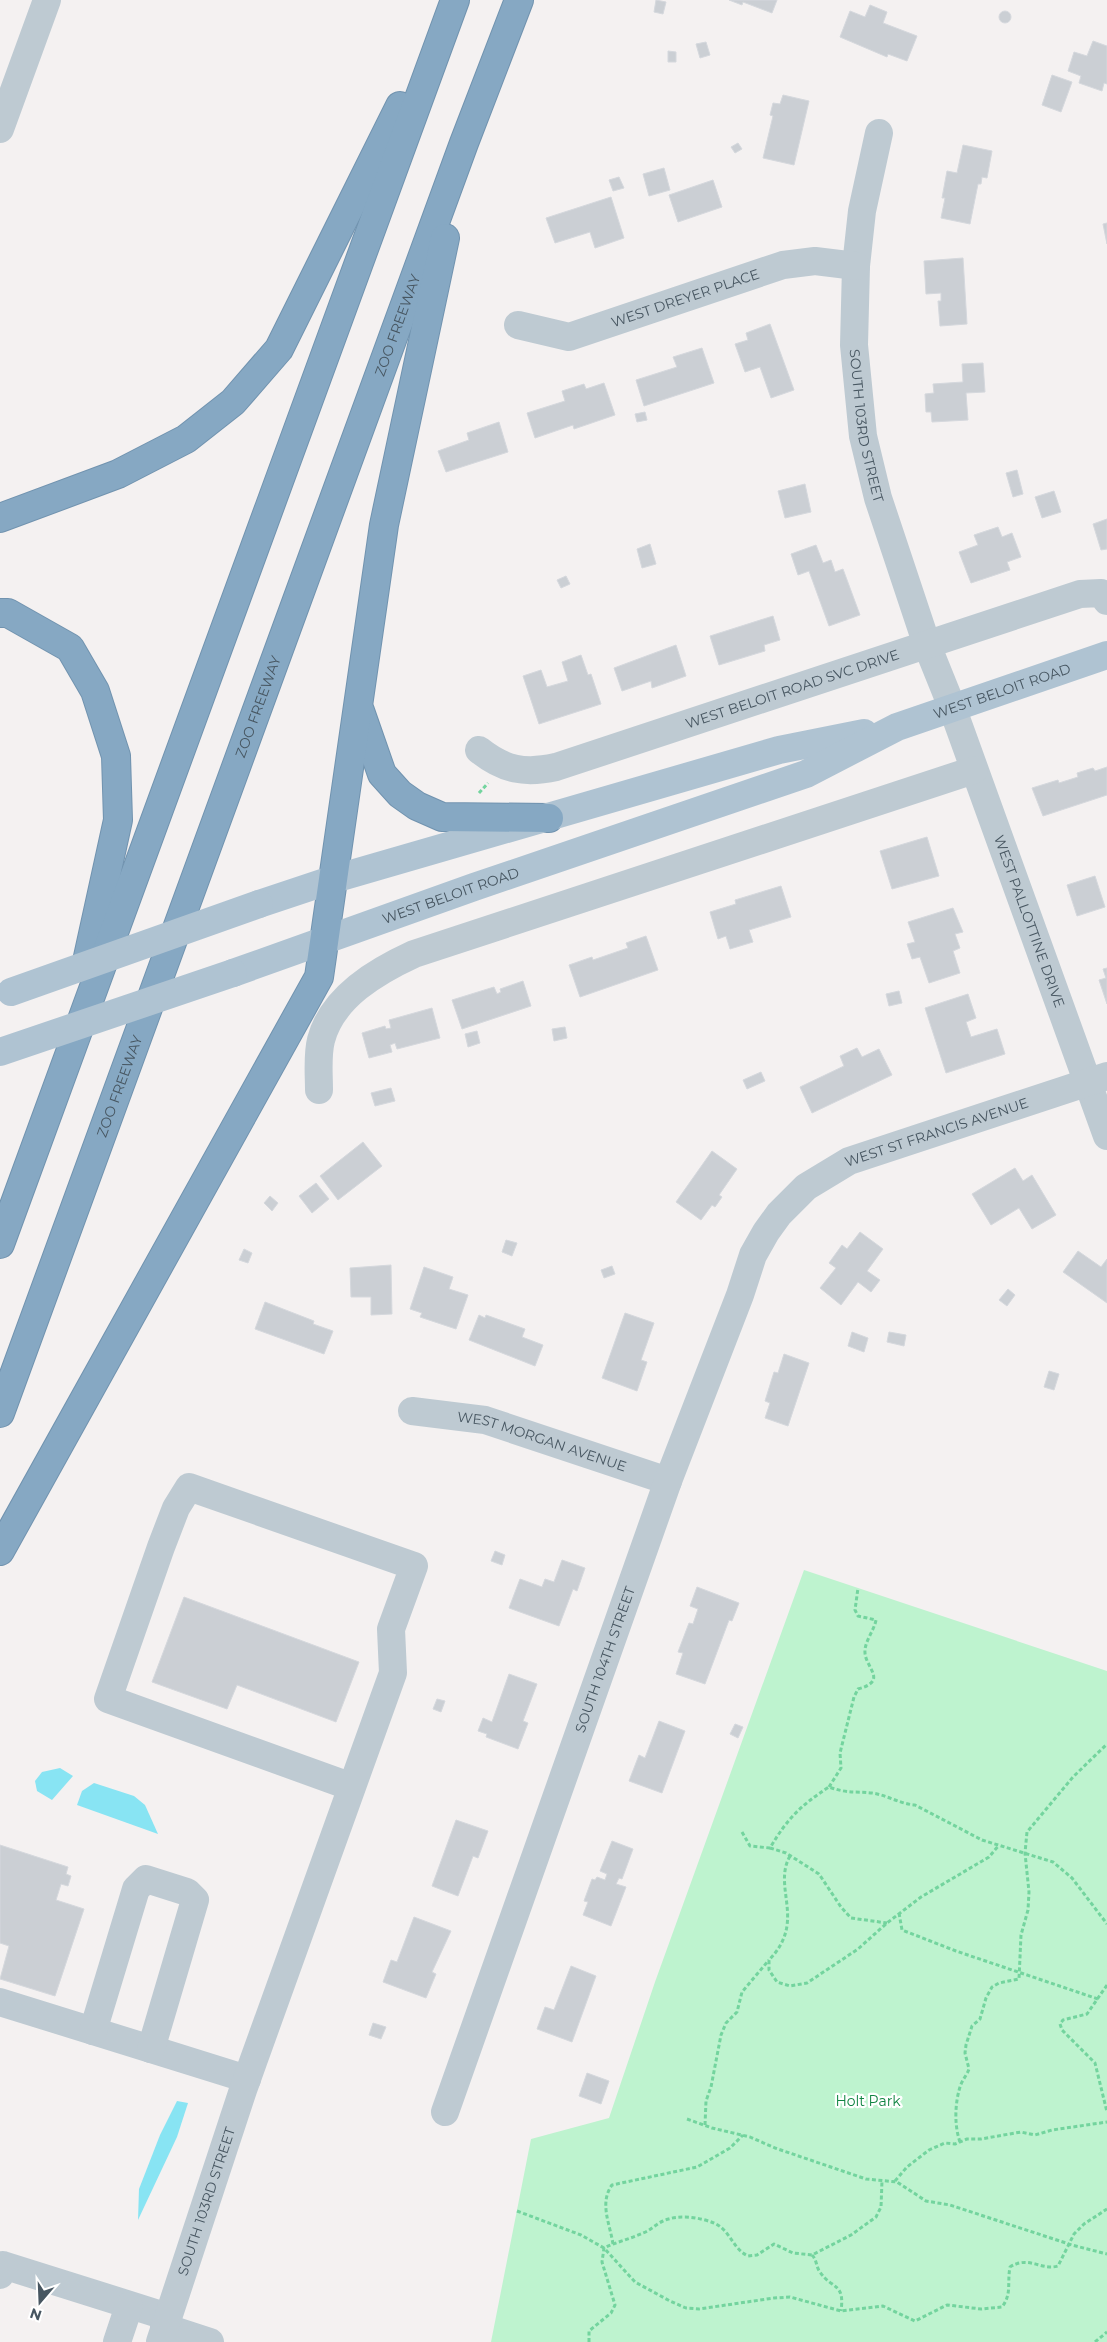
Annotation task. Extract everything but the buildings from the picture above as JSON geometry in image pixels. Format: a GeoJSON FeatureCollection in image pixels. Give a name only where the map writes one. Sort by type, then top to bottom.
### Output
{"type":"FeatureCollection","features":[{"type":"Feature","properties":{"kind":"highway"},"geometry":{"type":"LineString","coordinates":[[0,518],[118,474],[186,439],[233,402],[279,349],[454,0]]}},
{"type":"Feature","properties":{"kind":"highway"},"geometry":{"type":"LineString","coordinates":[[0,1244],[454,0]]}},
{"type":"Feature","properties":{"kind":"highway","name":"ZOO FREEWAY"},"geometry":{"type":"LineString","coordinates":[[0,1413],[464,143],[519,0]]}},
{"type":"Feature","properties":{"kind":"highway"},"geometry":{"type":"LineString","coordinates":[[0,1551],[319,977],[326,940],[357,704],[384,524],[464,143]]}},
{"type":"Feature","properties":{"kind":"highway"},"geometry":{"type":"LineString","coordinates":[[0,613],[8,614],[70,648],[95,691],[116,756],[118,820],[64,1069]]}},
{"type":"Feature","properties":{"kind":"highway"},"geometry":{"type":"LineString","coordinates":[[357,704],[382,774],[400,794],[417,806],[442,817],[549,818]]}},
{"type":"Feature","properties":{"kind":"main road","name":"WEST BELOIT ROAD"},"geometry":{"type":"LineString","coordinates":[[0,1052],[806,774],[897,727],[1107,655]]}},
{"type":"Feature","properties":{"kind":"main road","name":"WEST BELOIT ROAD"},"geometry":{"type":"LineString","coordinates":[[5,994],[334,879],[780,750],[897,727]]}},
{"type":"Feature","properties":{"kind":"street"},"geometry":{"type":"LineString","coordinates":[[0,129],[48,0]]}},
{"type":"Feature","properties":{"kind":"street","name":"SOUTH 103RD STREET"},"geometry":{"type":"LineString","coordinates":[[880,133],[862,211],[856,266],[854,345],[864,436],[878,498],[927,645],[952,707]]}},
{"type":"Feature","properties":{"kind":"street","name":"WEST DREYER PLACE"},"geometry":{"type":"LineString","coordinates":[[518,325],[569,337],[783,265],[815,262],[856,266]]}},
{"type":"Feature","properties":{"kind":"street","name":"WEST BELOIT ROAD SVC DRIVE"},"geometry":{"type":"LineString","coordinates":[[479,750],[492,760],[514,769],[535,772],[556,767],[1080,594],[1101,593],[1107,601]]}},
{"type":"Feature","properties":{"kind":"street","name":"WEST PALLOTTINE DRIVE"},"geometry":{"type":"LineString","coordinates":[[952,707],[974,770],[1098,1080],[1107,1136]]}},
{"type":"Feature","properties":{"kind":"street"},"geometry":{"type":"LineString","coordinates":[[319,1090],[319,1056],[321,1040],[326,1027],[345,1000],[384,968],[414,954],[974,770]]}},
{"type":"Feature","properties":{"kind":"street","name":"WEST ST FRANCIS AVENUE"},"geometry":{"type":"LineString","coordinates":[[779,1214],[806,1187],[849,1161],[1098,1080]]}},
{"type":"Feature","properties":{"kind":"street","name":"SOUTH 104TH STREET"},"geometry":{"type":"LineString","coordinates":[[445,2112],[668,1481],[740,1295],[753,1255],[779,1214]]}},
{"type":"Feature","properties":{"kind":"street","name":"WEST MORGAN AVENUE"},"geometry":{"type":"LineString","coordinates":[[412,1411],[485,1420],[668,1481]]}},
{"type":"Feature","properties":{"kind":"street","name":"SOUTH 103RD STREET"},"geometry":{"type":"LineString","coordinates":[[164,2329],[250,2070],[352,1787],[393,1673],[391,1629],[414,1566],[188,1487],[176,1508],[157,1556],[108,1699],[352,1787]]}},
{"type":"Feature","properties":{"kind":"street"},"geometry":{"type":"LineString","coordinates":[[93,2031],[136,1889],[146,1879],[187,1892],[195,1900],[151,2049]]}},
{"type":"Feature","properties":{"kind":"street"},"geometry":{"type":"LineString","coordinates":[[0,2002],[151,2049],[250,2070]]}},
{"type":"Feature","properties":{"kind":"street"},"geometry":{"type":"LineString","coordinates":[[0,2275],[3,2265],[129,2306],[164,2329],[210,2342]]}},
{"type":"Feature","properties":{"kind":"street"},"geometry":{"type":"LineString","coordinates":[[117,2342],[129,2306]]}},
{"type":"Feature","properties":{"kind":"path"},"geometry":{"type":"LineString","coordinates":[[770,1848],[786,1821],[800,1807],[829,1786],[841,1768],[840,1752],[854,1697],[858,1689],[866,1687],[872,1682],[873,1669],[865,1654],[876,1620],[870,1617],[858,1616],[855,1610],[858,1588]]}},
{"type":"Feature","properties":{"kind":"path"},"geometry":{"type":"LineString","coordinates":[[960,2142],[956,2124],[957,2104],[960,2086],[969,2069],[965,2053],[972,2026],[980,2020],[986,1998],[992,1987],[999,1983],[1019,1979],[1021,1935],[1028,1910],[1029,1892],[1025,1853],[1027,1832],[1073,1777],[1107,1744]]}},
{"type":"Feature","properties":{"kind":"path"},"geometry":{"type":"LineString","coordinates":[[829,1786],[843,1792],[871,1793],[902,1804],[915,1805],[982,1840],[1053,1862],[1072,1878],[1107,1924]]}},
{"type":"Feature","properties":{"kind":"path"},"geometry":{"type":"LineString","coordinates":[[742,1832],[750,1846],[770,1848],[790,1856],[819,1874],[851,1918],[887,1923]]}},
{"type":"Feature","properties":{"kind":"path"},"geometry":{"type":"LineString","coordinates":[[769,1960],[769,1970],[777,1982],[790,1986],[807,1984],[858,1949],[899,1913],[989,1857],[999,1845]]}},
{"type":"Feature","properties":{"kind":"path"},"geometry":{"type":"LineString","coordinates":[[705,2125],[706,2101],[711,2088],[721,2035],[726,2023],[737,2012],[742,1992],[778,1951],[784,1939],[789,1914],[784,1875],[785,1864],[790,1856]]}},
{"type":"Feature","properties":{"kind":"path"},"geometry":{"type":"LineString","coordinates":[[899,1913],[902,1930],[956,1951],[1098,1998]]}},
{"type":"Feature","properties":{"kind":"path"},"geometry":{"type":"LineString","coordinates":[[1107,1986],[1086,2014],[1064,2020],[1060,2024],[1062,2030],[1095,2063],[1107,2112]]}},
{"type":"Feature","properties":{"kind":"path"},"geometry":{"type":"LineString","coordinates":[[687,2119],[744,2135],[858,2176],[895,2182],[926,2201],[959,2208],[1107,2254]]}},
{"type":"Feature","properties":{"kind":"path"},"geometry":{"type":"LineString","coordinates":[[895,2182],[907,2167],[929,2150],[945,2143],[1021,2132],[1036,2135],[1052,2130],[1107,2122]]}},
{"type":"Feature","properties":{"kind":"path"},"geometry":{"type":"LineString","coordinates":[[613,2244],[606,2211],[606,2194],[612,2185],[697,2167],[730,2148],[744,2135]]}},
{"type":"Feature","properties":{"kind":"path"},"geometry":{"type":"LineString","coordinates":[[604,2248],[649,2231],[662,2221],[675,2216],[694,2218],[716,2224],[730,2237],[735,2247],[748,2256],[757,2255],[774,2244],[793,2253],[812,2254],[851,2235],[876,2217],[881,2207],[882,2181]]}},
{"type":"Feature","properties":{"kind":"path"},"geometry":{"type":"LineString","coordinates":[[517,2210],[582,2235],[604,2248],[635,2282],[686,2308],[699,2309],[790,2297],[840,2311],[883,2306],[915,2321],[947,2305],[981,2309],[1002,2307],[1007,2300],[1010,2290],[1008,2281],[1010,2267],[1016,2263],[1030,2261],[1052,2268],[1058,2266],[1074,2234],[1084,2224],[1107,2209]]}},
{"type":"Feature","properties":{"kind":"path"},"geometry":{"type":"LineString","coordinates":[[589,2342],[589,2331],[612,2313],[615,2305],[602,2262],[604,2248]]}},
{"type":"Feature","properties":{"kind":"path"},"geometry":{"type":"LineString","coordinates":[[812,2254],[819,2272],[838,2288],[841,2297],[840,2311]]}},
{"type":"Feature","properties":{"kind":"path"},"geometry":{"type":"LineString","coordinates":[[1095,2342],[1107,2332]]}},
{"type":"Feature","properties":{"kind":"green space","name":"Holt Park"},"geometry":{"type":"Polygon","coordinates":[[[804,1570],[1107,1671],[1107,2342],[491,2342],[531,2139],[609,2118],[655,1982],[804,1570]]]}},
{"type":"Feature","properties":{"kind":"water"},"geometry":{"type":"Polygon","coordinates":[[[60,1768],[73,1776],[52,1800],[37,1791],[35,1781],[42,1772],[60,1768]]]}},
{"type":"Feature","properties":{"kind":"water"},"geometry":{"type":"Polygon","coordinates":[[[94,1783],[134,1796],[145,1805],[158,1834],[77,1805],[82,1791],[94,1783]]]}},
{"type":"Feature","properties":{"kind":"water"},"geometry":{"type":"Polygon","coordinates":[[[177,2101],[188,2103],[177,2137],[138,2220],[139,2189],[160,2135],[177,2101]]]}}]}
